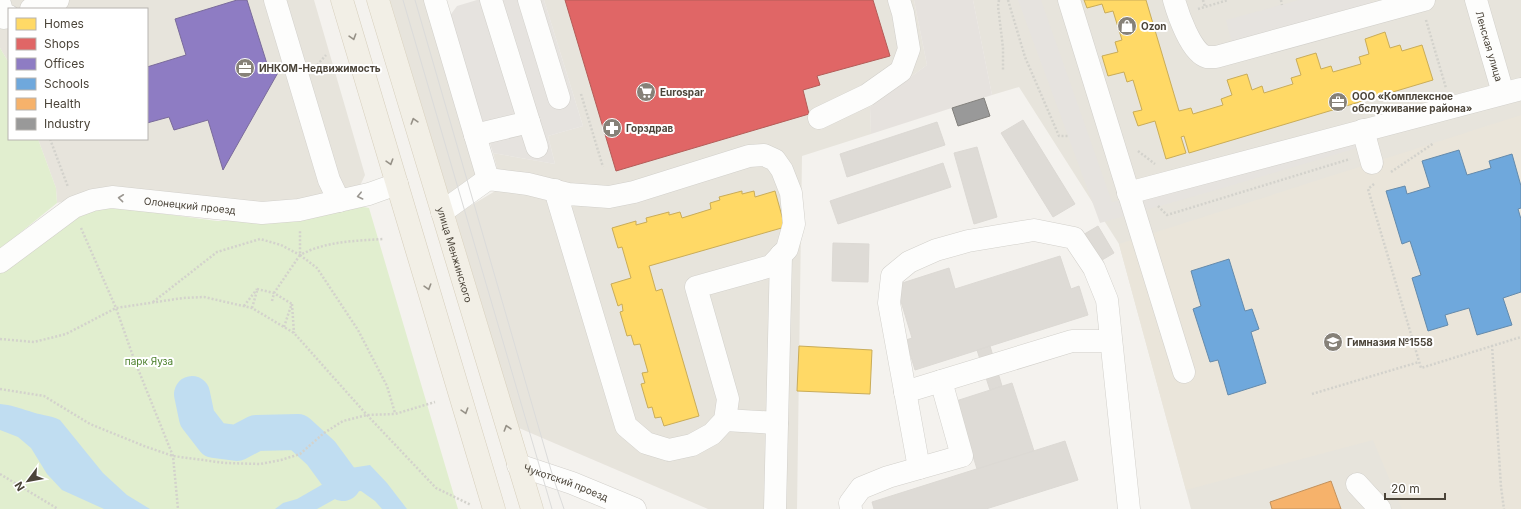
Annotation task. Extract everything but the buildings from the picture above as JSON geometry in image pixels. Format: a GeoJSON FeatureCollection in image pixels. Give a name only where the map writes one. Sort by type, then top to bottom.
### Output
{"type":"FeatureCollection","features":[{"type":"Feature","properties":{"kind":"main road"},"geometry":{"type":"LineString","coordinates":[[342,0],[494,509]]}},
{"type":"Feature","properties":{"kind":"main road","name":"улица Менжинского"},"geometry":{"type":"LineString","coordinates":[[378,0],[529,501]]}},
{"type":"Feature","properties":{"kind":"street"},"geometry":{"type":"LineString","coordinates":[[34,8],[58,0]]}},
{"type":"Feature","properties":{"kind":"street"},"geometry":{"type":"LineString","coordinates":[[275,0],[274,2],[329,180],[339,201]]}},
{"type":"Feature","properties":{"kind":"street"},"geometry":{"type":"LineString","coordinates":[[491,0],[537,147]]}},
{"type":"Feature","properties":{"kind":"street"},"geometry":{"type":"LineString","coordinates":[[529,0],[559,98]]}},
{"type":"Feature","properties":{"kind":"street"},"geometry":{"type":"LineString","coordinates":[[819,118],[867,95],[901,71],[909,49],[903,13],[899,0]]}},
{"type":"Feature","properties":{"kind":"street"},"geometry":{"type":"LineString","coordinates":[[1069,0],[1184,372]]}},
{"type":"Feature","properties":{"kind":"street"},"geometry":{"type":"LineString","coordinates":[[1174,0],[1187,32],[1196,49],[1206,57],[1216,57],[1424,0]]}},
{"type":"Feature","properties":{"kind":"street","name":"Ленская улица"},"geometry":{"type":"LineString","coordinates":[[1476,0],[1512,91]]}},
{"type":"Feature","properties":{"kind":"street"},"geometry":{"type":"LineString","coordinates":[[441,1],[475,135],[488,179]]}},
{"type":"Feature","properties":{"kind":"street"},"geometry":{"type":"LineString","coordinates":[[0,4],[4,18],[8,16]]}},
{"type":"Feature","properties":{"kind":"street"},"geometry":{"type":"LineString","coordinates":[[1128,193],[1512,91]]}},
{"type":"Feature","properties":{"kind":"street"},"geometry":{"type":"LineString","coordinates":[[475,135],[529,122]]}},
{"type":"Feature","properties":{"kind":"street"},"geometry":{"type":"LineString","coordinates":[[1363,130],[1377,168]]}},
{"type":"Feature","properties":{"kind":"street"},"geometry":{"type":"LineString","coordinates":[[442,212],[488,179],[528,184],[555,190],[568,194],[609,197],[634,192],[749,156],[764,155],[775,160],[782,170],[791,193],[794,224],[787,249],[771,266],[696,287],[728,399],[725,420],[712,434],[692,445],[668,450],[646,443],[626,426],[555,190]]}},
{"type":"Feature","properties":{"kind":"street","name":"Олонецкий проезд"},"geometry":{"type":"LineString","coordinates":[[0,262],[74,207],[93,200],[112,197],[262,213],[299,210],[369,194],[397,184]]}},
{"type":"Feature","properties":{"kind":"street"},"geometry":{"type":"LineString","coordinates":[[919,468],[889,303],[892,276],[908,262],[936,250],[968,241],[1034,230],[1074,238],[1094,268],[1107,300],[1129,509]]}},
{"type":"Feature","properties":{"kind":"street"},"geometry":{"type":"LineString","coordinates":[[775,509],[781,255]]}},
{"type":"Feature","properties":{"kind":"street"},"geometry":{"type":"LineString","coordinates":[[905,392],[1072,341],[1111,341]]}},
{"type":"Feature","properties":{"kind":"street"},"geometry":{"type":"LineString","coordinates":[[851,509],[850,503],[861,488],[919,468],[962,456],[941,381]]}},
{"type":"Feature","properties":{"kind":"street"},"geometry":{"type":"LineString","coordinates":[[725,420],[777,423]]}},
{"type":"Feature","properties":{"kind":"street","name":"Чукотский проезд"},"geometry":{"type":"LineString","coordinates":[[518,465],[572,483],[635,509]]}},
{"type":"Feature","properties":{"kind":"street"},"geometry":{"type":"LineString","coordinates":[[1357,484],[1380,509]]}},
{"type":"Feature","properties":{"kind":"path"},"geometry":{"type":"LineString","coordinates":[[999,0],[998,6],[1003,48],[1003,70]]}},
{"type":"Feature","properties":{"kind":"path"},"geometry":{"type":"LineString","coordinates":[[1008,0],[1025,57],[1056,129],[1060,136],[1068,136]]}},
{"type":"Feature","properties":{"kind":"path"},"geometry":{"type":"LineString","coordinates":[[1203,0],[1205,7]]}},
{"type":"Feature","properties":{"kind":"path"},"geometry":{"type":"LineString","coordinates":[[1193,11],[1228,0]]}},
{"type":"Feature","properties":{"kind":"path"},"geometry":{"type":"LineString","coordinates":[[1281,0],[1282,5]]}},
{"type":"Feature","properties":{"kind":"path"},"geometry":{"type":"LineString","coordinates":[[50,140],[70,194]]}},
{"type":"Feature","properties":{"kind":"path"},"geometry":{"type":"LineString","coordinates":[[1158,206],[1167,215],[1377,168],[1434,143]]}},
{"type":"Feature","properties":{"kind":"path"},"geometry":{"type":"LineString","coordinates":[[1133,147],[1159,167]]}},
{"type":"Feature","properties":{"kind":"path"},"geometry":{"type":"LineString","coordinates":[[1377,168],[1368,189],[1421,368],[1521,337]]}},
{"type":"Feature","properties":{"kind":"path"},"geometry":{"type":"LineString","coordinates":[[78,223],[116,308],[134,359],[173,456],[178,509]]}},
{"type":"Feature","properties":{"kind":"path"},"geometry":{"type":"LineString","coordinates":[[152,302],[217,252],[260,239],[281,245],[300,255],[317,268],[358,330],[387,386],[395,414]]}},
{"type":"Feature","properties":{"kind":"path"},"geometry":{"type":"LineString","coordinates":[[272,301],[274,293],[300,255],[312,249],[337,243],[384,239]]}},
{"type":"Feature","properties":{"kind":"path"},"geometry":{"type":"LineString","coordinates":[[258,289],[274,293],[292,304]]}},
{"type":"Feature","properties":{"kind":"path"},"geometry":{"type":"LineString","coordinates":[[244,306],[258,289]]}},
{"type":"Feature","properties":{"kind":"path"},"geometry":{"type":"LineString","coordinates":[[252,308],[258,289]]}},
{"type":"Feature","properties":{"kind":"path"},"geometry":{"type":"LineString","coordinates":[[0,339],[34,342],[66,334],[116,308],[183,298],[204,297],[252,308],[294,333],[367,416],[436,488],[472,506]]}},
{"type":"Feature","properties":{"kind":"path"},"geometry":{"type":"LineString","coordinates":[[284,327],[292,304]]}},
{"type":"Feature","properties":{"kind":"path"},"geometry":{"type":"LineString","coordinates":[[292,304],[294,333]]}},
{"type":"Feature","properties":{"kind":"path"},"geometry":{"type":"LineString","coordinates":[[1492,345],[1501,487],[1504,509]]}},
{"type":"Feature","properties":{"kind":"path"},"geometry":{"type":"LineString","coordinates":[[1312,394],[1419,362]]}},
{"type":"Feature","properties":{"kind":"path"},"geometry":{"type":"LineString","coordinates":[[0,389],[44,396],[90,424],[173,456],[225,463],[260,464],[274,462],[300,454],[324,433],[343,421],[367,416],[395,414],[435,402]]}},
{"type":"Feature","properties":{"kind":"path"},"geometry":{"type":"LineString","coordinates":[[0,474],[58,509]]}},
{"type":"Feature","properties":{"kind":"shaded area"},"geometry":{"type":"Polygon","coordinates":[[[0,0],[314,0],[365,175],[359,188],[260,208],[72,199],[57,203],[56,188],[38,140],[148,140],[148,8],[8,8],[8,61],[0,48],[0,0]]]}},
{"type":"Feature","properties":{"kind":"shaded area"},"geometry":{"type":"Polygon","coordinates":[[[390,0],[441,0],[480,175],[449,196],[390,0]]]}},
{"type":"Feature","properties":{"kind":"shaded area"},"geometry":{"type":"Polygon","coordinates":[[[477,0],[544,0],[583,126],[548,136],[555,164],[493,153],[449,17],[457,6],[477,0]]]}},
{"type":"Feature","properties":{"kind":"shaded area"},"geometry":{"type":"Polygon","coordinates":[[[544,0],[914,0],[927,65],[870,107],[871,134],[802,156],[797,509],[708,509],[519,428],[455,215],[502,187],[493,153],[555,164],[548,136],[583,126],[544,0]]]}},
{"type":"Feature","properties":{"kind":"shaded area"},"geometry":{"type":"Polygon","coordinates":[[[914,0],[973,0],[992,95],[871,134],[870,107],[927,65],[914,0]]]}},
{"type":"Feature","properties":{"kind":"shaded area"},"geometry":{"type":"Polygon","coordinates":[[[973,0],[1521,0],[1521,509],[1191,509],[1119,244],[1019,87],[992,95],[973,0]]]}},
{"type":"Feature","properties":{"kind":"shaded area"},"geometry":{"type":"Polygon","coordinates":[[[1018,0],[1041,0],[1112,202],[1175,188],[1354,136],[1357,148],[1100,223],[1018,0]]]}},
{"type":"Feature","properties":{"kind":"shaded area"},"geometry":{"type":"Polygon","coordinates":[[[1299,0],[1370,0],[1371,6],[1232,44],[1226,20],[1299,0]]]}},
{"type":"Feature","properties":{"kind":"shaded area","name":"Гимназия №1558"},"geometry":{"type":"Polygon","coordinates":[[[1521,115],[1521,509],[1402,509],[1373,440],[1186,490],[1119,244],[1521,115]]]}},
{"type":"Feature","properties":{"kind":"green space"},"geometry":{"type":"Polygon","coordinates":[[[0,48],[8,61],[8,140],[38,140],[56,188],[57,203],[0,248],[0,48]]]}},
{"type":"Feature","properties":{"kind":"green space","name":"парк Яуза"},"geometry":{"type":"Polygon","coordinates":[[[105,206],[217,221],[282,220],[358,206],[369,208],[458,509],[0,509],[0,271],[72,217],[105,206]]]}},
{"type":"Feature","properties":{"kind":"water"},"geometry":{"type":"Polygon","coordinates":[[[0,404],[60,420],[103,473],[127,495],[150,509],[104,509],[62,490],[47,474],[31,448],[18,437],[0,430],[0,404]]]}},
{"type":"Feature","properties":{"kind":"water"},"geometry":{"type":"Polygon","coordinates":[[[370,465],[387,483],[407,509],[382,509],[375,501],[361,491],[346,493],[317,509],[275,509],[283,503],[297,499],[351,468],[370,465]]]}},
{"type":"Feature","properties":{"kind":"waterway"},"geometry":{"type":"LineString","coordinates":[[192,394],[197,418],[214,440],[237,443],[256,433],[298,432],[321,453],[343,483]]}},
{"type":"Feature","properties":{"kind":"tram line"},"geometry":{"type":"LineString","coordinates":[[403,0],[552,509]]}},
{"type":"Feature","properties":{"kind":"tram line"},"geometry":{"type":"LineString","coordinates":[[415,0],[553,477],[564,509]]}},
{"type":"Feature","properties":{"kind":"place","name":"Ozon"},"geometry":{"type":"Point","coordinates":[1127,26]}},
{"type":"Feature","properties":{"kind":"place","name":"ИНКОМ-Недвижимость"},"geometry":{"type":"Point","coordinates":[245,68]}},
{"type":"Feature","properties":{"kind":"place","name":"Eurospar"},"geometry":{"type":"Point","coordinates":[646,92]}},
{"type":"Feature","properties":{"kind":"place","name":"ООО «Комплексное обслуживание района»"},"geometry":{"type":"Point","coordinates":[1338,102]}},
{"type":"Feature","properties":{"kind":"place","name":"Горздрав"},"geometry":{"type":"Point","coordinates":[612,128]}},
{"type":"Feature","properties":{"kind":"place","name":"Гимназия №1558"},"geometry":{"type":"Point","coordinates":[1333,342]}}]}
